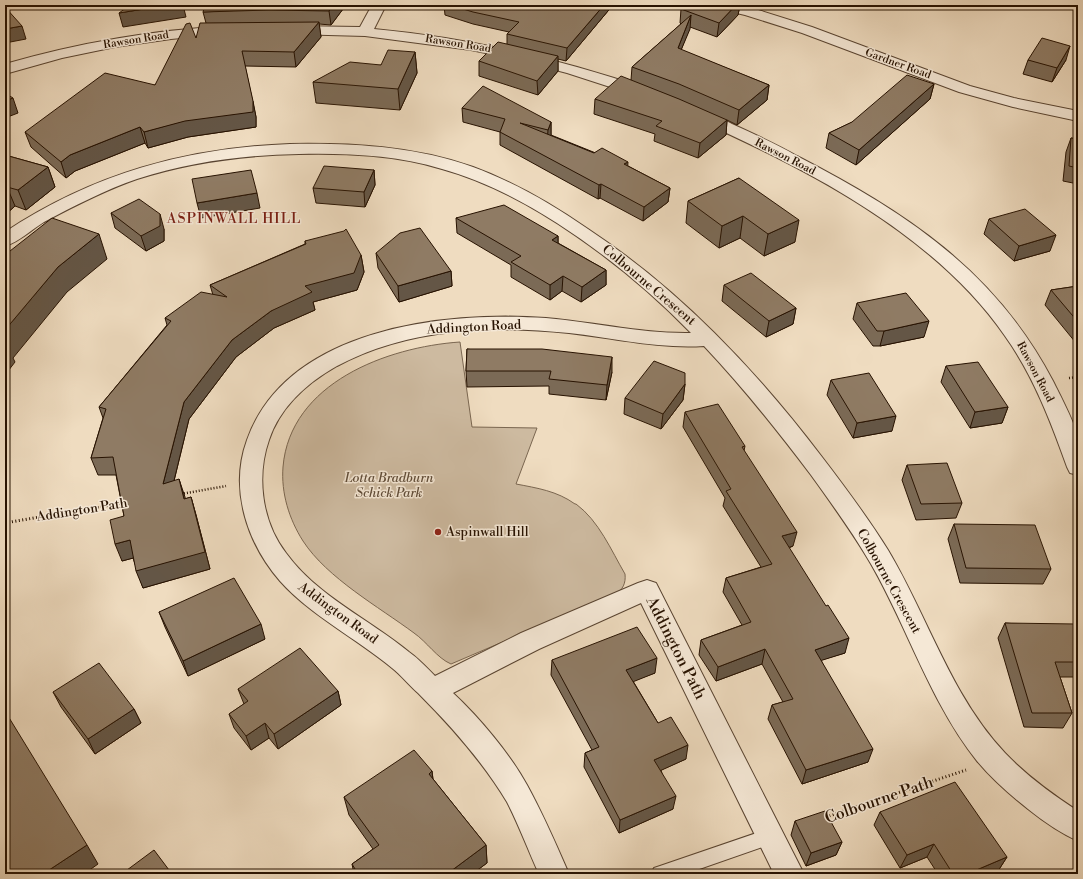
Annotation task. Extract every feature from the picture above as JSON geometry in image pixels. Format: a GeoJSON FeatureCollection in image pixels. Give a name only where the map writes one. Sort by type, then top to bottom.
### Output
{"type":"FeatureCollection","features":[{"type":"Feature","properties":{"kind":"street"},"geometry":{"type":"LineString","coordinates":[[365,32],[379,5]]}},
{"type":"Feature","properties":{"kind":"street","name":"Gardner Road"},"geometry":{"type":"LineString","coordinates":[[720,5],[807,31],[999,99],[1078,116]]}},
{"type":"Feature","properties":{"kind":"street","name":"Rawson Road"},"geometry":{"type":"LineString","coordinates":[[278,29],[365,32],[470,45],[522,56],[584,72],[655,97]]}},
{"type":"Feature","properties":{"kind":"street","name":"Rawson Road"},"geometry":{"type":"LineString","coordinates":[[5,69],[57,54],[124,41],[182,33],[243,30]]}},
{"type":"Feature","properties":{"kind":"street","name":"Rawson Road"},"geometry":{"type":"LineString","coordinates":[[684,109],[764,145],[863,199],[921,237],[956,268],[1000,315],[1026,351],[1038,372],[1066,434],[1078,468]]}},
{"type":"Feature","properties":{"kind":"street","name":"Colbourne Crescent"},"geometry":{"type":"LineString","coordinates":[[5,240],[54,209],[96,188],[139,173],[194,160],[245,151],[300,148],[367,151],[408,156],[447,164],[504,185],[576,228],[618,257],[682,312],[710,339],[745,377],[780,419],[863,531],[897,591],[943,683],[987,752],[1019,784],[1047,807],[1078,827]]}},
{"type":"Feature","properties":{"kind":"street","name":"Addington Road"},"geometry":{"type":"LineString","coordinates":[[554,874],[529,817],[506,776],[456,713],[401,660],[302,588],[288,574],[270,549],[257,521],[250,477],[257,439],[266,419],[274,407],[296,384],[323,364],[369,344],[425,329],[477,325],[534,324],[593,329],[671,341],[710,339]]}},
{"type":"Feature","properties":{"kind":"street","name":"Addington Path"},"geometry":{"type":"LineString","coordinates":[[433,690],[530,641],[647,590],[789,874]]}},
{"type":"Feature","properties":{"kind":"lane"},"geometry":{"type":"LineString","coordinates":[[660,874],[771,836]]}},
{"type":"Feature","properties":{"kind":"path"},"geometry":{"type":"LineString","coordinates":[[1071,378],[1078,377]]}},
{"type":"Feature","properties":{"kind":"path"},"geometry":{"type":"LineString","coordinates":[[176,494],[207,489]]}},
{"type":"Feature","properties":{"kind":"path","name":"Addington Path"},"geometry":{"type":"LineString","coordinates":[[5,523],[130,502]]}},
{"type":"Feature","properties":{"kind":"path","name":"Colbourne Path"},"geometry":{"type":"LineString","coordinates":[[820,820],[961,772]]}},
{"type":"Feature","properties":{"kind":"green space","name":"Lotta Bradburn Schick Park"},"geometry":{"type":"Polygon","coordinates":[[[460,342],[472,427],[537,428],[516,484],[554,493],[576,504],[598,527],[625,574],[625,577],[622,588],[615,594],[451,664],[441,658],[414,633],[339,580],[313,555],[298,533],[290,515],[283,486],[283,467],[290,438],[303,413],[323,392],[347,375],[374,362],[403,352],[432,345],[460,342]]]}},
{"type":"Feature","properties":{"kind":"building"},"geometry":{"type":"Polygon","coordinates":[[[130,5],[169,5],[119,13],[130,5]]]}},
{"type":"Feature","properties":{"kind":"building"},"geometry":{"type":"Polygon","coordinates":[[[205,5],[333,5],[329,11],[269,10],[203,12],[205,5]]]}},
{"type":"Feature","properties":{"kind":"building"},"geometry":{"type":"Polygon","coordinates":[[[450,5],[604,5],[567,48],[507,34],[519,22],[473,12],[450,5]]]}},
{"type":"Feature","properties":{"kind":"building"},"geometry":{"type":"Polygon","coordinates":[[[685,5],[736,5],[719,23],[681,9],[685,5]]]}},
{"type":"Feature","properties":{"kind":"building"},"geometry":{"type":"Polygon","coordinates":[[[5,7],[22,26],[5,29],[5,7]]]}},
{"type":"Feature","properties":{"kind":"building"},"geometry":{"type":"Polygon","coordinates":[[[691,15],[678,48],[769,85],[739,110],[679,84],[632,67],[691,15]]]}},
{"type":"Feature","properties":{"kind":"building"},"geometry":{"type":"Polygon","coordinates":[[[319,22],[294,52],[242,51],[253,101],[253,112],[185,121],[144,132],[140,127],[70,155],[61,162],[25,132],[105,73],[155,85],[186,24],[190,23],[196,38],[200,23],[319,22]]]}},
{"type":"Feature","properties":{"kind":"building"},"geometry":{"type":"Polygon","coordinates":[[[1042,38],[1070,46],[1057,68],[1028,60],[1042,38]]]}},
{"type":"Feature","properties":{"kind":"building"},"geometry":{"type":"Polygon","coordinates":[[[498,42],[558,56],[537,81],[479,61],[498,42]]]}},
{"type":"Feature","properties":{"kind":"building"},"geometry":{"type":"Polygon","coordinates":[[[388,50],[415,52],[398,89],[313,82],[350,62],[381,65],[388,50]]]}},
{"type":"Feature","properties":{"kind":"building"},"geometry":{"type":"Polygon","coordinates":[[[907,75],[934,84],[859,150],[829,133],[852,122],[907,75]]]}},
{"type":"Feature","properties":{"kind":"building"},"geometry":{"type":"Polygon","coordinates":[[[621,76],[727,120],[700,143],[656,126],[662,121],[595,99],[621,76]]]}},
{"type":"Feature","properties":{"kind":"building"},"geometry":{"type":"Polygon","coordinates":[[[483,86],[551,122],[548,130],[520,123],[594,153],[602,148],[628,162],[624,164],[670,188],[644,207],[601,184],[599,185],[500,132],[505,119],[462,108],[483,86]]]}},
{"type":"Feature","properties":{"kind":"building"},"geometry":{"type":"Polygon","coordinates":[[[5,93],[13,98],[5,101],[5,93]]]}},
{"type":"Feature","properties":{"kind":"building"},"geometry":{"type":"Polygon","coordinates":[[[1071,138],[1078,139],[1078,168],[1069,166],[1071,138]]]}},
{"type":"Feature","properties":{"kind":"building"},"geometry":{"type":"Polygon","coordinates":[[[5,155],[48,167],[18,190],[7,187],[5,189],[5,155]]]}},
{"type":"Feature","properties":{"kind":"building"},"geometry":{"type":"Polygon","coordinates":[[[324,166],[374,170],[364,192],[313,188],[324,166]]]}},
{"type":"Feature","properties":{"kind":"building"},"geometry":{"type":"Polygon","coordinates":[[[251,170],[257,193],[197,203],[192,179],[251,170]]]}},
{"type":"Feature","properties":{"kind":"building"},"geometry":{"type":"Polygon","coordinates":[[[739,178],[799,220],[768,234],[743,216],[722,226],[688,201],[739,178]]]}},
{"type":"Feature","properties":{"kind":"building"},"geometry":{"type":"Polygon","coordinates":[[[139,199],[160,214],[160,226],[141,236],[111,213],[139,199]]]}},
{"type":"Feature","properties":{"kind":"building"},"geometry":{"type":"Polygon","coordinates":[[[504,205],[558,236],[552,240],[606,270],[582,287],[563,276],[550,285],[511,262],[521,256],[456,218],[504,205]]]}},
{"type":"Feature","properties":{"kind":"building"},"geometry":{"type":"Polygon","coordinates":[[[1025,209],[1056,235],[1019,246],[989,219],[1025,209]]]}},
{"type":"Feature","properties":{"kind":"building"},"geometry":{"type":"Polygon","coordinates":[[[52,218],[99,234],[58,267],[5,330],[5,256],[52,218]]]}},
{"type":"Feature","properties":{"kind":"building"},"geometry":{"type":"Polygon","coordinates":[[[420,228],[451,271],[398,286],[376,253],[400,233],[420,228]]]}},
{"type":"Feature","properties":{"kind":"building"},"geometry":{"type":"Polygon","coordinates":[[[346,229],[361,255],[354,273],[305,286],[312,292],[271,311],[232,340],[184,402],[163,484],[179,479],[184,499],[191,497],[205,552],[136,571],[130,540],[115,544],[110,520],[124,516],[113,457],[91,458],[106,409],[99,407],[171,321],[165,318],[201,292],[227,297],[210,285],[306,244],[305,241],[344,231],[346,229]]]}},
{"type":"Feature","properties":{"kind":"building"},"geometry":{"type":"Polygon","coordinates":[[[751,273],[796,308],[769,321],[724,285],[751,273]]]}},
{"type":"Feature","properties":{"kind":"building"},"geometry":{"type":"Polygon","coordinates":[[[1078,286],[1078,322],[1051,290],[1078,286]]]}},
{"type":"Feature","properties":{"kind":"building"},"geometry":{"type":"Polygon","coordinates":[[[906,293],[929,321],[884,331],[877,331],[857,303],[906,293]]]}},
{"type":"Feature","properties":{"kind":"building"},"geometry":{"type":"Polygon","coordinates":[[[467,349],[542,349],[612,357],[607,385],[549,379],[551,371],[466,371],[467,349]]]}},
{"type":"Feature","properties":{"kind":"building"},"geometry":{"type":"Polygon","coordinates":[[[654,361],[685,373],[685,384],[663,414],[625,398],[654,361]]]}},
{"type":"Feature","properties":{"kind":"building"},"geometry":{"type":"Polygon","coordinates":[[[978,362],[1008,407],[975,412],[946,366],[978,362]]]}},
{"type":"Feature","properties":{"kind":"building"},"geometry":{"type":"Polygon","coordinates":[[[869,373],[896,416],[857,423],[831,380],[869,373]]]}},
{"type":"Feature","properties":{"kind":"building"},"geometry":{"type":"Polygon","coordinates":[[[718,404],[745,446],[742,447],[797,532],[782,536],[826,606],[828,605],[849,638],[815,650],[873,749],[806,770],[772,705],[793,699],[765,649],[718,667],[701,640],[751,622],[726,578],[772,564],[726,491],[731,489],[685,412],[718,404]]]}},
{"type":"Feature","properties":{"kind":"building"},"geometry":{"type":"Polygon","coordinates":[[[947,463],[962,503],[921,504],[907,465],[947,463]]]}},
{"type":"Feature","properties":{"kind":"building"},"geometry":{"type":"Polygon","coordinates":[[[954,524],[1035,525],[1051,569],[966,568],[954,524]]]}},
{"type":"Feature","properties":{"kind":"building"},"geometry":{"type":"Polygon","coordinates":[[[234,578],[261,624],[183,661],[159,612],[234,578]]]}},
{"type":"Feature","properties":{"kind":"building"},"geometry":{"type":"Polygon","coordinates":[[[1005,623],[1076,624],[1078,629],[1078,662],[1055,662],[1072,713],[1032,713],[1005,623]]]}},
{"type":"Feature","properties":{"kind":"building"},"geometry":{"type":"Polygon","coordinates":[[[637,627],[657,658],[626,670],[658,723],[671,717],[688,745],[654,760],[676,796],[620,820],[585,753],[599,747],[552,660],[637,627]]]}},
{"type":"Feature","properties":{"kind":"building"},"geometry":{"type":"Polygon","coordinates":[[[300,648],[338,691],[274,734],[265,723],[246,736],[229,714],[248,701],[238,689],[300,648]]]}},
{"type":"Feature","properties":{"kind":"building"},"geometry":{"type":"Polygon","coordinates":[[[99,663],[134,709],[88,739],[53,692],[99,663]]]}},
{"type":"Feature","properties":{"kind":"building"},"geometry":{"type":"Polygon","coordinates":[[[8,716],[87,845],[43,874],[5,874],[5,717],[8,716]]]}},
{"type":"Feature","properties":{"kind":"building"},"geometry":{"type":"Polygon","coordinates":[[[414,750],[432,771],[429,774],[486,845],[447,874],[358,874],[352,864],[379,845],[344,797],[414,750]]]}},
{"type":"Feature","properties":{"kind":"building"},"geometry":{"type":"Polygon","coordinates":[[[955,782],[1007,857],[967,874],[953,874],[934,844],[907,855],[880,812],[955,782]]]}},
{"type":"Feature","properties":{"kind":"building"},"geometry":{"type":"Polygon","coordinates":[[[825,811],[842,842],[811,853],[795,821],[825,811]]]}},
{"type":"Feature","properties":{"kind":"building"},"geometry":{"type":"Polygon","coordinates":[[[154,850],[172,874],[123,874],[123,873],[154,850]]]}},
{"type":"Feature","properties":{"kind":"place","name":"Aspinwall Hill"},"geometry":{"type":"Point","coordinates":[438,532]}},
{"type":"Feature","properties":{"kind":"district","name":"ASPINWALL HILL"},"geometry":{"type":"Point","coordinates":[234,219]}}]}
